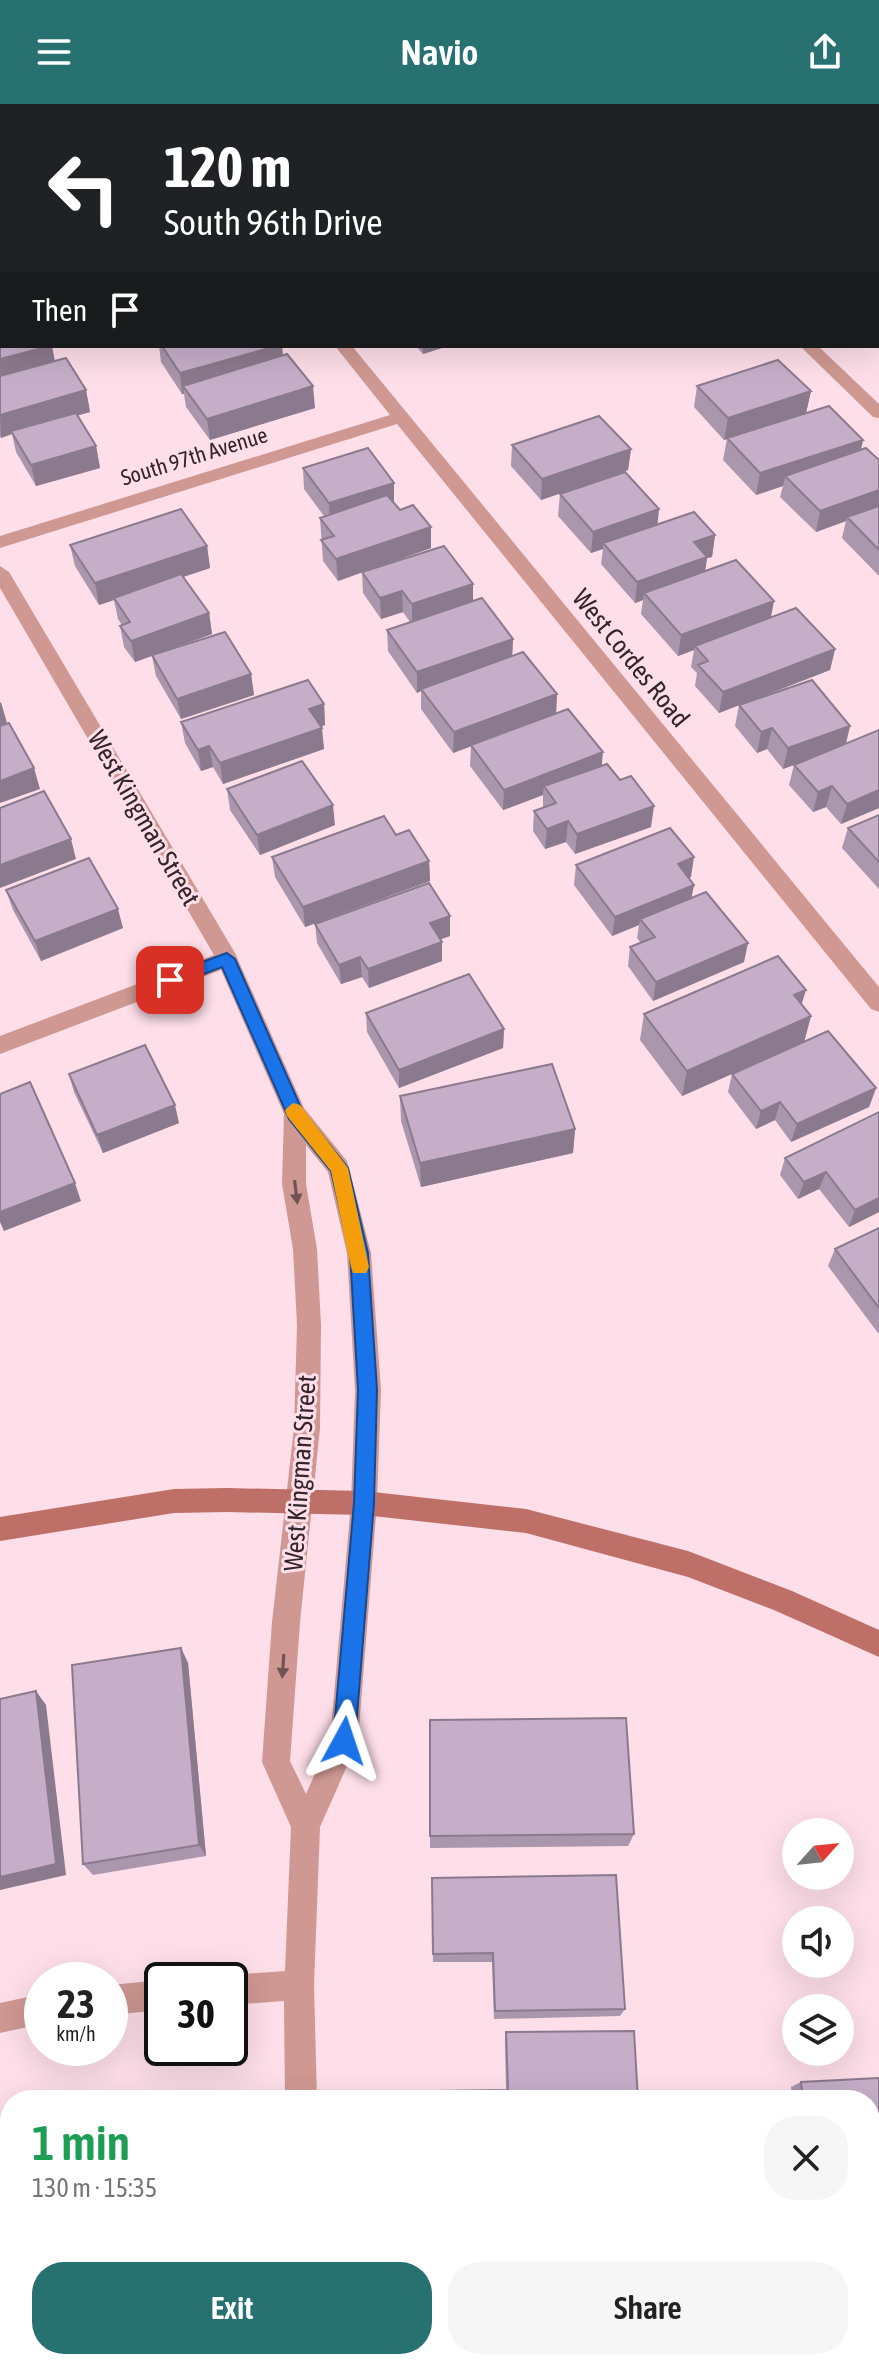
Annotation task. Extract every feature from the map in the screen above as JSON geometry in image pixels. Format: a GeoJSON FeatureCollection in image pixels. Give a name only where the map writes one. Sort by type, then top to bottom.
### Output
{"type":"FeatureCollection","features":[{"type":"Feature","properties":{"kind":"street","name":"West Cordes Road"},"geometry":{"type":"LineString","coordinates":[[345,348],[879,1003]]}},
{"type":"Feature","properties":{"kind":"street"},"geometry":{"type":"LineString","coordinates":[[810,348],[879,413]]}},
{"type":"Feature","properties":{"kind":"street","name":"South 97th Avenue"},"geometry":{"type":"LineString","coordinates":[[0,542],[402,417]]}},
{"type":"Feature","properties":{"kind":"street","name":"West Kingman Street"},"geometry":{"type":"LineString","coordinates":[[0,572],[227,959],[295,1114],[339,1168],[359,1253],[368,1390],[364,1503],[344,1741],[306,1826],[299,1985],[301,2090]]}},
{"type":"Feature","properties":{"kind":"street"},"geometry":{"type":"LineString","coordinates":[[0,1045],[227,959]]}},
{"type":"Feature","properties":{"kind":"street","name":"West Kingman Street"},"geometry":{"type":"LineString","coordinates":[[295,1114],[294,1184],[305,1249],[309,1325],[307,1428],[276,1762],[306,1826]]}},
{"type":"Feature","properties":{"kind":"street"},"geometry":{"type":"LineString","coordinates":[[0,1529],[174,1501],[364,1503],[526,1521],[611,1541],[688,1564],[782,1600],[879,1644]]}},
{"type":"Feature","properties":{"kind":"street"},"geometry":{"type":"LineString","coordinates":[[248,1989],[299,1985]]}},
{"type":"Feature","properties":{"kind":"street"},"geometry":{"type":"LineString","coordinates":[[0,2018],[24,2013]]}},
{"type":"Feature","properties":{"kind":"building"},"geometry":{"type":"Polygon","coordinates":[[[0,348],[42,348],[0,359],[0,348]]]}},
{"type":"Feature","properties":{"kind":"building"},"geometry":{"type":"Polygon","coordinates":[[[163,348],[270,348],[180,373],[163,348]]]}},
{"type":"Feature","properties":{"kind":"building"},"geometry":{"type":"Polygon","coordinates":[[[287,354],[313,386],[207,419],[183,386],[287,354]]]}},
{"type":"Feature","properties":{"kind":"building"},"geometry":{"type":"Polygon","coordinates":[[[66,358],[86,390],[0,415],[0,376],[66,358]]]}},
{"type":"Feature","properties":{"kind":"building"},"geometry":{"type":"Polygon","coordinates":[[[778,360],[811,391],[728,418],[697,386],[778,360]]]}},
{"type":"Feature","properties":{"kind":"building"},"geometry":{"type":"Polygon","coordinates":[[[829,406],[863,440],[760,473],[727,438],[829,406]]]}},
{"type":"Feature","properties":{"kind":"building"},"geometry":{"type":"Polygon","coordinates":[[[76,413],[96,446],[31,465],[11,431],[76,413]]]}},
{"type":"Feature","properties":{"kind":"building"},"geometry":{"type":"Polygon","coordinates":[[[599,416],[631,449],[542,479],[512,445],[599,416]]]}},
{"type":"Feature","properties":{"kind":"building"},"geometry":{"type":"Polygon","coordinates":[[[368,448],[394,483],[329,503],[303,468],[368,448]]]}},
{"type":"Feature","properties":{"kind":"building"},"geometry":{"type":"Polygon","coordinates":[[[866,448],[879,460],[879,490],[820,511],[785,476],[866,448]]]}},
{"type":"Feature","properties":{"kind":"building"},"geometry":{"type":"Polygon","coordinates":[[[625,472],[659,509],[593,532],[560,494],[625,472]]]}},
{"type":"Feature","properties":{"kind":"building"},"geometry":{"type":"Polygon","coordinates":[[[387,495],[400,510],[413,505],[431,527],[336,559],[321,540],[334,536],[320,518],[387,495]]]}},
{"type":"Feature","properties":{"kind":"building"},"geometry":{"type":"Polygon","coordinates":[[[879,506],[879,550],[847,517],[879,506]]]}},
{"type":"Feature","properties":{"kind":"building"},"geometry":{"type":"Polygon","coordinates":[[[181,509],[207,546],[95,583],[70,545],[181,509]]]}},
{"type":"Feature","properties":{"kind":"building"},"geometry":{"type":"Polygon","coordinates":[[[694,512],[715,535],[694,542],[707,557],[637,582],[603,543],[694,512]]]}},
{"type":"Feature","properties":{"kind":"building"},"geometry":{"type":"Polygon","coordinates":[[[444,546],[473,584],[412,604],[402,591],[380,598],[362,572],[444,546]]]}},
{"type":"Feature","properties":{"kind":"building"},"geometry":{"type":"Polygon","coordinates":[[[736,560],[774,601],[681,635],[644,593],[736,560]]]}},
{"type":"Feature","properties":{"kind":"building"},"geometry":{"type":"Polygon","coordinates":[[[181,574],[209,613],[131,641],[120,626],[130,622],[114,598],[181,574]]]}},
{"type":"Feature","properties":{"kind":"building"},"geometry":{"type":"Polygon","coordinates":[[[482,598],[513,639],[417,672],[387,630],[482,598]]]}},
{"type":"Feature","properties":{"kind":"building"},"geometry":{"type":"Polygon","coordinates":[[[796,608],[835,649],[723,692],[698,665],[708,661],[695,646],[796,608]]]}},
{"type":"Feature","properties":{"kind":"building"},"geometry":{"type":"Polygon","coordinates":[[[225,632],[251,674],[177,699],[152,655],[225,632]]]}},
{"type":"Feature","properties":{"kind":"building"},"geometry":{"type":"Polygon","coordinates":[[[523,652],[557,694],[454,732],[421,689],[523,652]]]}},
{"type":"Feature","properties":{"kind":"building"},"geometry":{"type":"Polygon","coordinates":[[[308,680],[324,704],[309,709],[322,728],[220,763],[209,746],[198,750],[181,722],[308,680]]]}},
{"type":"Feature","properties":{"kind":"building"},"geometry":{"type":"Polygon","coordinates":[[[812,680],[850,726],[788,748],[772,728],[761,732],[739,705],[812,680]]]}},
{"type":"Feature","properties":{"kind":"building"},"geometry":{"type":"Polygon","coordinates":[[[568,709],[603,752],[504,790],[471,745],[568,709]]]}},
{"type":"Feature","properties":{"kind":"building"},"geometry":{"type":"Polygon","coordinates":[[[9,723],[34,768],[0,781],[0,726],[9,723]]]}},
{"type":"Feature","properties":{"kind":"building"},"geometry":{"type":"Polygon","coordinates":[[[879,730],[879,790],[847,804],[832,786],[818,792],[794,765],[879,730]]]}},
{"type":"Feature","properties":{"kind":"building"},"geometry":{"type":"Polygon","coordinates":[[[302,761],[333,805],[257,835],[227,789],[302,761]]]}},
{"type":"Feature","properties":{"kind":"building"},"geometry":{"type":"Polygon","coordinates":[[[607,764],[620,780],[631,776],[654,806],[577,834],[568,821],[547,829],[534,811],[556,803],[544,786],[607,764]]]}},
{"type":"Feature","properties":{"kind":"building"},"geometry":{"type":"Polygon","coordinates":[[[44,791],[71,839],[0,865],[0,808],[44,791]]]}},
{"type":"Feature","properties":{"kind":"building"},"geometry":{"type":"Polygon","coordinates":[[[879,815],[879,862],[848,828],[879,815]]]}},
{"type":"Feature","properties":{"kind":"building"},"geometry":{"type":"Polygon","coordinates":[[[384,816],[396,835],[409,830],[429,861],[303,907],[272,857],[384,816]]]}},
{"type":"Feature","properties":{"kind":"building"},"geometry":{"type":"Polygon","coordinates":[[[670,828],[694,857],[678,864],[694,885],[615,917],[576,865],[670,828]]]}},
{"type":"Feature","properties":{"kind":"building"},"geometry":{"type":"Polygon","coordinates":[[[89,858],[118,909],[35,941],[6,890],[89,858]]]}},
{"type":"Feature","properties":{"kind":"building"},"geometry":{"type":"Polygon","coordinates":[[[429,883],[450,916],[430,923],[442,942],[368,969],[360,957],[339,965],[315,924],[429,883]]]}},
{"type":"Feature","properties":{"kind":"building"},"geometry":{"type":"Polygon","coordinates":[[[706,892],[748,943],[656,982],[630,947],[655,937],[640,919],[706,892]]]}},
{"type":"Feature","properties":{"kind":"building"},"geometry":{"type":"Polygon","coordinates":[[[778,956],[806,990],[794,995],[811,1016],[687,1071],[644,1014],[778,956]]]}},
{"type":"Feature","properties":{"kind":"building"},"geometry":{"type":"Polygon","coordinates":[[[469,974],[504,1029],[399,1070],[366,1013],[469,974]]]}},
{"type":"Feature","properties":{"kind":"building"},"geometry":{"type":"Polygon","coordinates":[[[828,1031],[876,1088],[797,1124],[780,1102],[761,1111],[732,1074],[828,1031]]]}},
{"type":"Feature","properties":{"kind":"building"},"geometry":{"type":"Polygon","coordinates":[[[145,1045],[175,1105],[97,1135],[69,1074],[145,1045]]]}},
{"type":"Feature","properties":{"kind":"building"},"geometry":{"type":"Polygon","coordinates":[[[552,1064],[575,1129],[420,1163],[400,1096],[552,1064]]]}},
{"type":"Feature","properties":{"kind":"building"},"geometry":{"type":"Polygon","coordinates":[[[30,1082],[75,1183],[0,1212],[0,1094],[30,1082]]]}},
{"type":"Feature","properties":{"kind":"building"},"geometry":{"type":"Polygon","coordinates":[[[879,1112],[879,1198],[855,1210],[826,1172],[804,1182],[785,1158],[879,1112]]]}},
{"type":"Feature","properties":{"kind":"building"},"geometry":{"type":"Polygon","coordinates":[[[879,1228],[879,1308],[835,1249],[879,1228]]]}},
{"type":"Feature","properties":{"kind":"building"},"geometry":{"type":"Polygon","coordinates":[[[181,1648],[199,1845],[83,1864],[72,1665],[181,1648]]]}},
{"type":"Feature","properties":{"kind":"building"},"geometry":{"type":"Polygon","coordinates":[[[36,1691],[56,1864],[0,1877],[0,1699],[36,1691]]]}},
{"type":"Feature","properties":{"kind":"building"},"geometry":{"type":"Polygon","coordinates":[[[626,1718],[634,1834],[430,1836],[430,1720],[626,1718]]]}},
{"type":"Feature","properties":{"kind":"building"},"geometry":{"type":"Polygon","coordinates":[[[616,1875],[625,2009],[495,2011],[493,1953],[433,1954],[432,1878],[616,1875]]]}},
{"type":"Feature","properties":{"kind":"building"},"geometry":{"type":"Polygon","coordinates":[[[634,2031],[637,2090],[508,2090],[506,2032],[634,2031]]]}},
{"type":"Feature","properties":{"kind":"building"},"geometry":{"type":"Polygon","coordinates":[[[879,2078],[879,2090],[802,2090],[801,2082],[879,2078]]]}},
{"type":"Feature","properties":{"kind":"slow traffic"},"geometry":{"type":"LineString","coordinates":[[293,1110],[339,1168],[360,1267]]}},
{"type":"Feature","properties":{"kind":"route"},"geometry":{"type":"LineString","coordinates":[[170,980],[227,959],[295,1114],[339,1168],[359,1253],[368,1390],[364,1503],[344,1741]]}}]}
